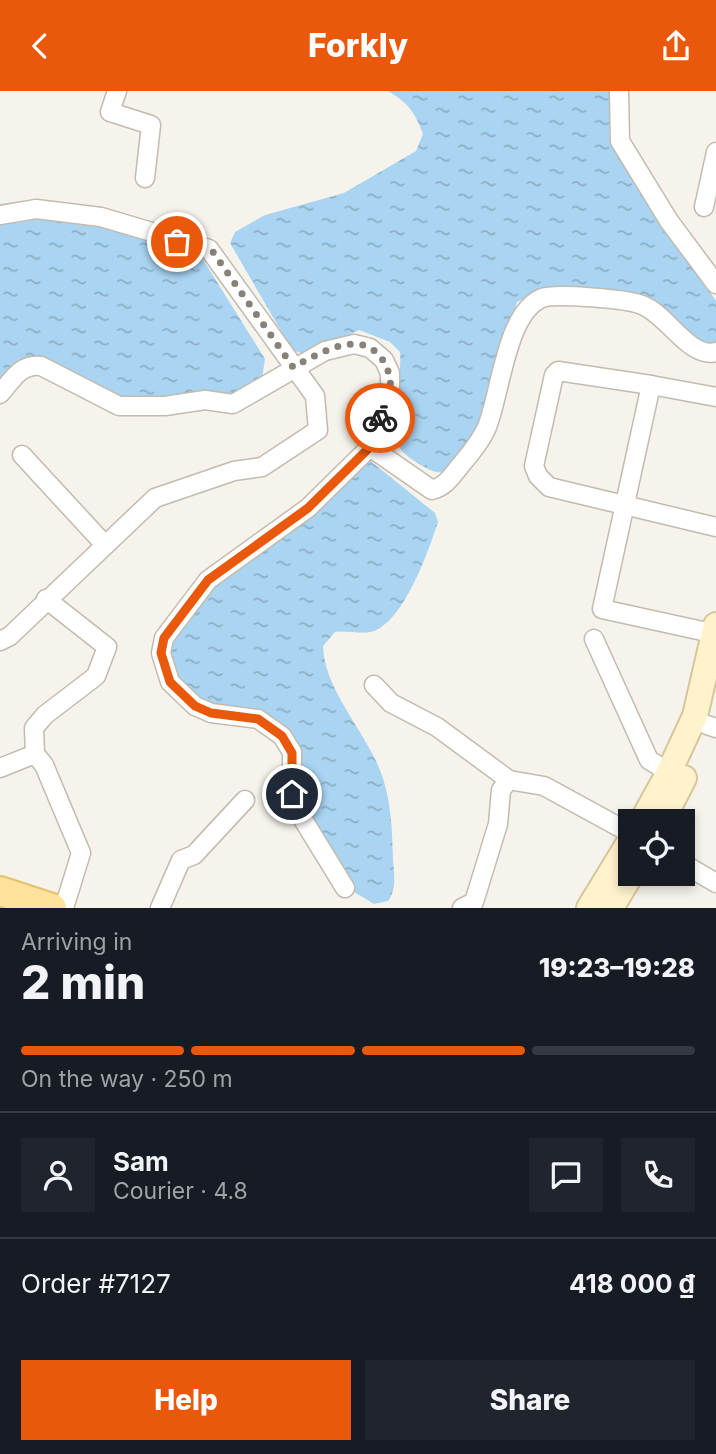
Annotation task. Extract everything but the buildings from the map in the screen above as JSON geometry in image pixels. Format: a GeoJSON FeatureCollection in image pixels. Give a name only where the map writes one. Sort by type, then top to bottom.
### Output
{"type":"FeatureCollection","features":[{"type":"Feature","properties":{"kind":"main road"},"geometry":{"type":"LineString","coordinates":[[649,809],[695,716],[715,631]]}},
{"type":"Feature","properties":{"kind":"main road"},"geometry":{"type":"LineString","coordinates":[[668,809],[711,726],[716,689]]}},
{"type":"Feature","properties":{"kind":"main road"},"geometry":{"type":"LineString","coordinates":[[589,908],[618,861]]}},
{"type":"Feature","properties":{"kind":"main road"},"geometry":{"type":"LineString","coordinates":[[611,908],[624,886]]}},
{"type":"Feature","properties":{"kind":"main road"},"geometry":{"type":"LineString","coordinates":[[0,891],[52,908]]}},
{"type":"Feature","properties":{"kind":"street"},"geometry":{"type":"LineString","coordinates":[[117,91],[110,112],[150,125],[145,178]]}},
{"type":"Feature","properties":{"kind":"street"},"geometry":{"type":"LineString","coordinates":[[619,91],[620,141],[669,221],[716,284]]}},
{"type":"Feature","properties":{"kind":"street"},"geometry":{"type":"LineString","coordinates":[[704,207],[716,152]]}},
{"type":"Feature","properties":{"kind":"street"},"geometry":{"type":"LineString","coordinates":[[0,215],[36,209],[101,217],[209,249],[315,396],[318,430],[262,467],[234,471],[155,498],[10,636],[0,641]]}},
{"type":"Feature","properties":{"kind":"street"},"geometry":{"type":"LineString","coordinates":[[370,447],[432,490],[443,487],[471,453],[486,428],[517,325],[528,305],[545,296],[606,299],[643,305],[668,322],[693,347],[708,354],[716,352]]}},
{"type":"Feature","properties":{"kind":"street"},"geometry":{"type":"LineString","coordinates":[[0,394],[24,367],[31,364],[41,366],[119,406],[165,406],[205,400],[233,404],[293,367],[325,351],[355,344],[370,348],[384,360],[390,373],[390,392],[370,447],[308,508],[208,580],[164,638],[161,653],[170,682],[195,706],[211,713],[258,719],[282,736],[292,753],[292,794],[299,813],[345,888]]}},
{"type":"Feature","properties":{"kind":"street"},"geometry":{"type":"LineString","coordinates":[[716,397],[569,371],[558,372],[554,375],[534,466],[538,476],[549,487],[716,527]]}},
{"type":"Feature","properties":{"kind":"street"},"geometry":{"type":"LineString","coordinates":[[651,385],[602,609],[715,631]]}},
{"type":"Feature","properties":{"kind":"street"},"geometry":{"type":"LineString","coordinates":[[22,455],[105,545]]}},
{"type":"Feature","properties":{"kind":"street"},"geometry":{"type":"LineString","coordinates":[[46,599],[107,647],[96,676],[45,715],[34,729],[35,754],[44,765],[81,853],[64,908]]}},
{"type":"Feature","properties":{"kind":"street"},"geometry":{"type":"LineString","coordinates":[[594,639],[649,760],[669,772]]}},
{"type":"Feature","properties":{"kind":"street"},"geometry":{"type":"LineString","coordinates":[[374,685],[391,703],[437,727],[509,780],[544,786],[618,827]]}},
{"type":"Feature","properties":{"kind":"street"},"geometry":{"type":"LineString","coordinates":[[0,768],[35,754]]}},
{"type":"Feature","properties":{"kind":"street"},"geometry":{"type":"LineString","coordinates":[[462,908],[474,902],[498,824],[501,790],[509,780]]}},
{"type":"Feature","properties":{"kind":"street"},"geometry":{"type":"LineString","coordinates":[[160,908],[181,860],[194,855],[244,800]]}},
{"type":"Feature","properties":{"kind":"street"},"geometry":{"type":"LineString","coordinates":[[695,871],[716,883]]}},
{"type":"Feature","properties":{"kind":"water"},"geometry":{"type":"Polygon","coordinates":[[[388,91],[614,91],[615,141],[621,160],[716,301],[716,348],[697,344],[649,299],[535,293],[517,302],[480,428],[446,472],[434,471],[416,462],[403,451],[395,439],[392,427],[400,352],[390,342],[359,330],[304,354],[292,350],[230,243],[235,232],[265,215],[344,193],[416,151],[423,134],[417,120],[406,104],[388,91]]]}},
{"type":"Feature","properties":{"kind":"water"},"geometry":{"type":"Polygon","coordinates":[[[52,214],[126,226],[199,253],[265,359],[262,378],[241,395],[129,403],[44,361],[0,388],[0,223],[52,214]]]}},
{"type":"Feature","properties":{"kind":"water"},"geometry":{"type":"Polygon","coordinates":[[[368,459],[435,513],[438,522],[414,583],[396,613],[374,631],[335,632],[323,646],[335,690],[375,759],[390,808],[394,886],[388,901],[374,904],[351,890],[302,803],[294,741],[183,691],[168,652],[173,636],[195,601],[368,459]]]}},
{"type":"Feature","properties":{"kind":"way so far"},"geometry":{"type":"LineString","coordinates":[[177,242],[213,252],[293,367],[325,351],[355,344],[370,348],[384,360],[390,373],[390,392],[380,418]]}},
{"type":"Feature","properties":{"kind":"route"},"geometry":{"type":"LineString","coordinates":[[292,794],[292,753],[282,736],[258,719],[211,713],[195,706],[170,682],[161,653],[164,638],[208,580],[308,508],[370,447],[380,418]]}}]}
